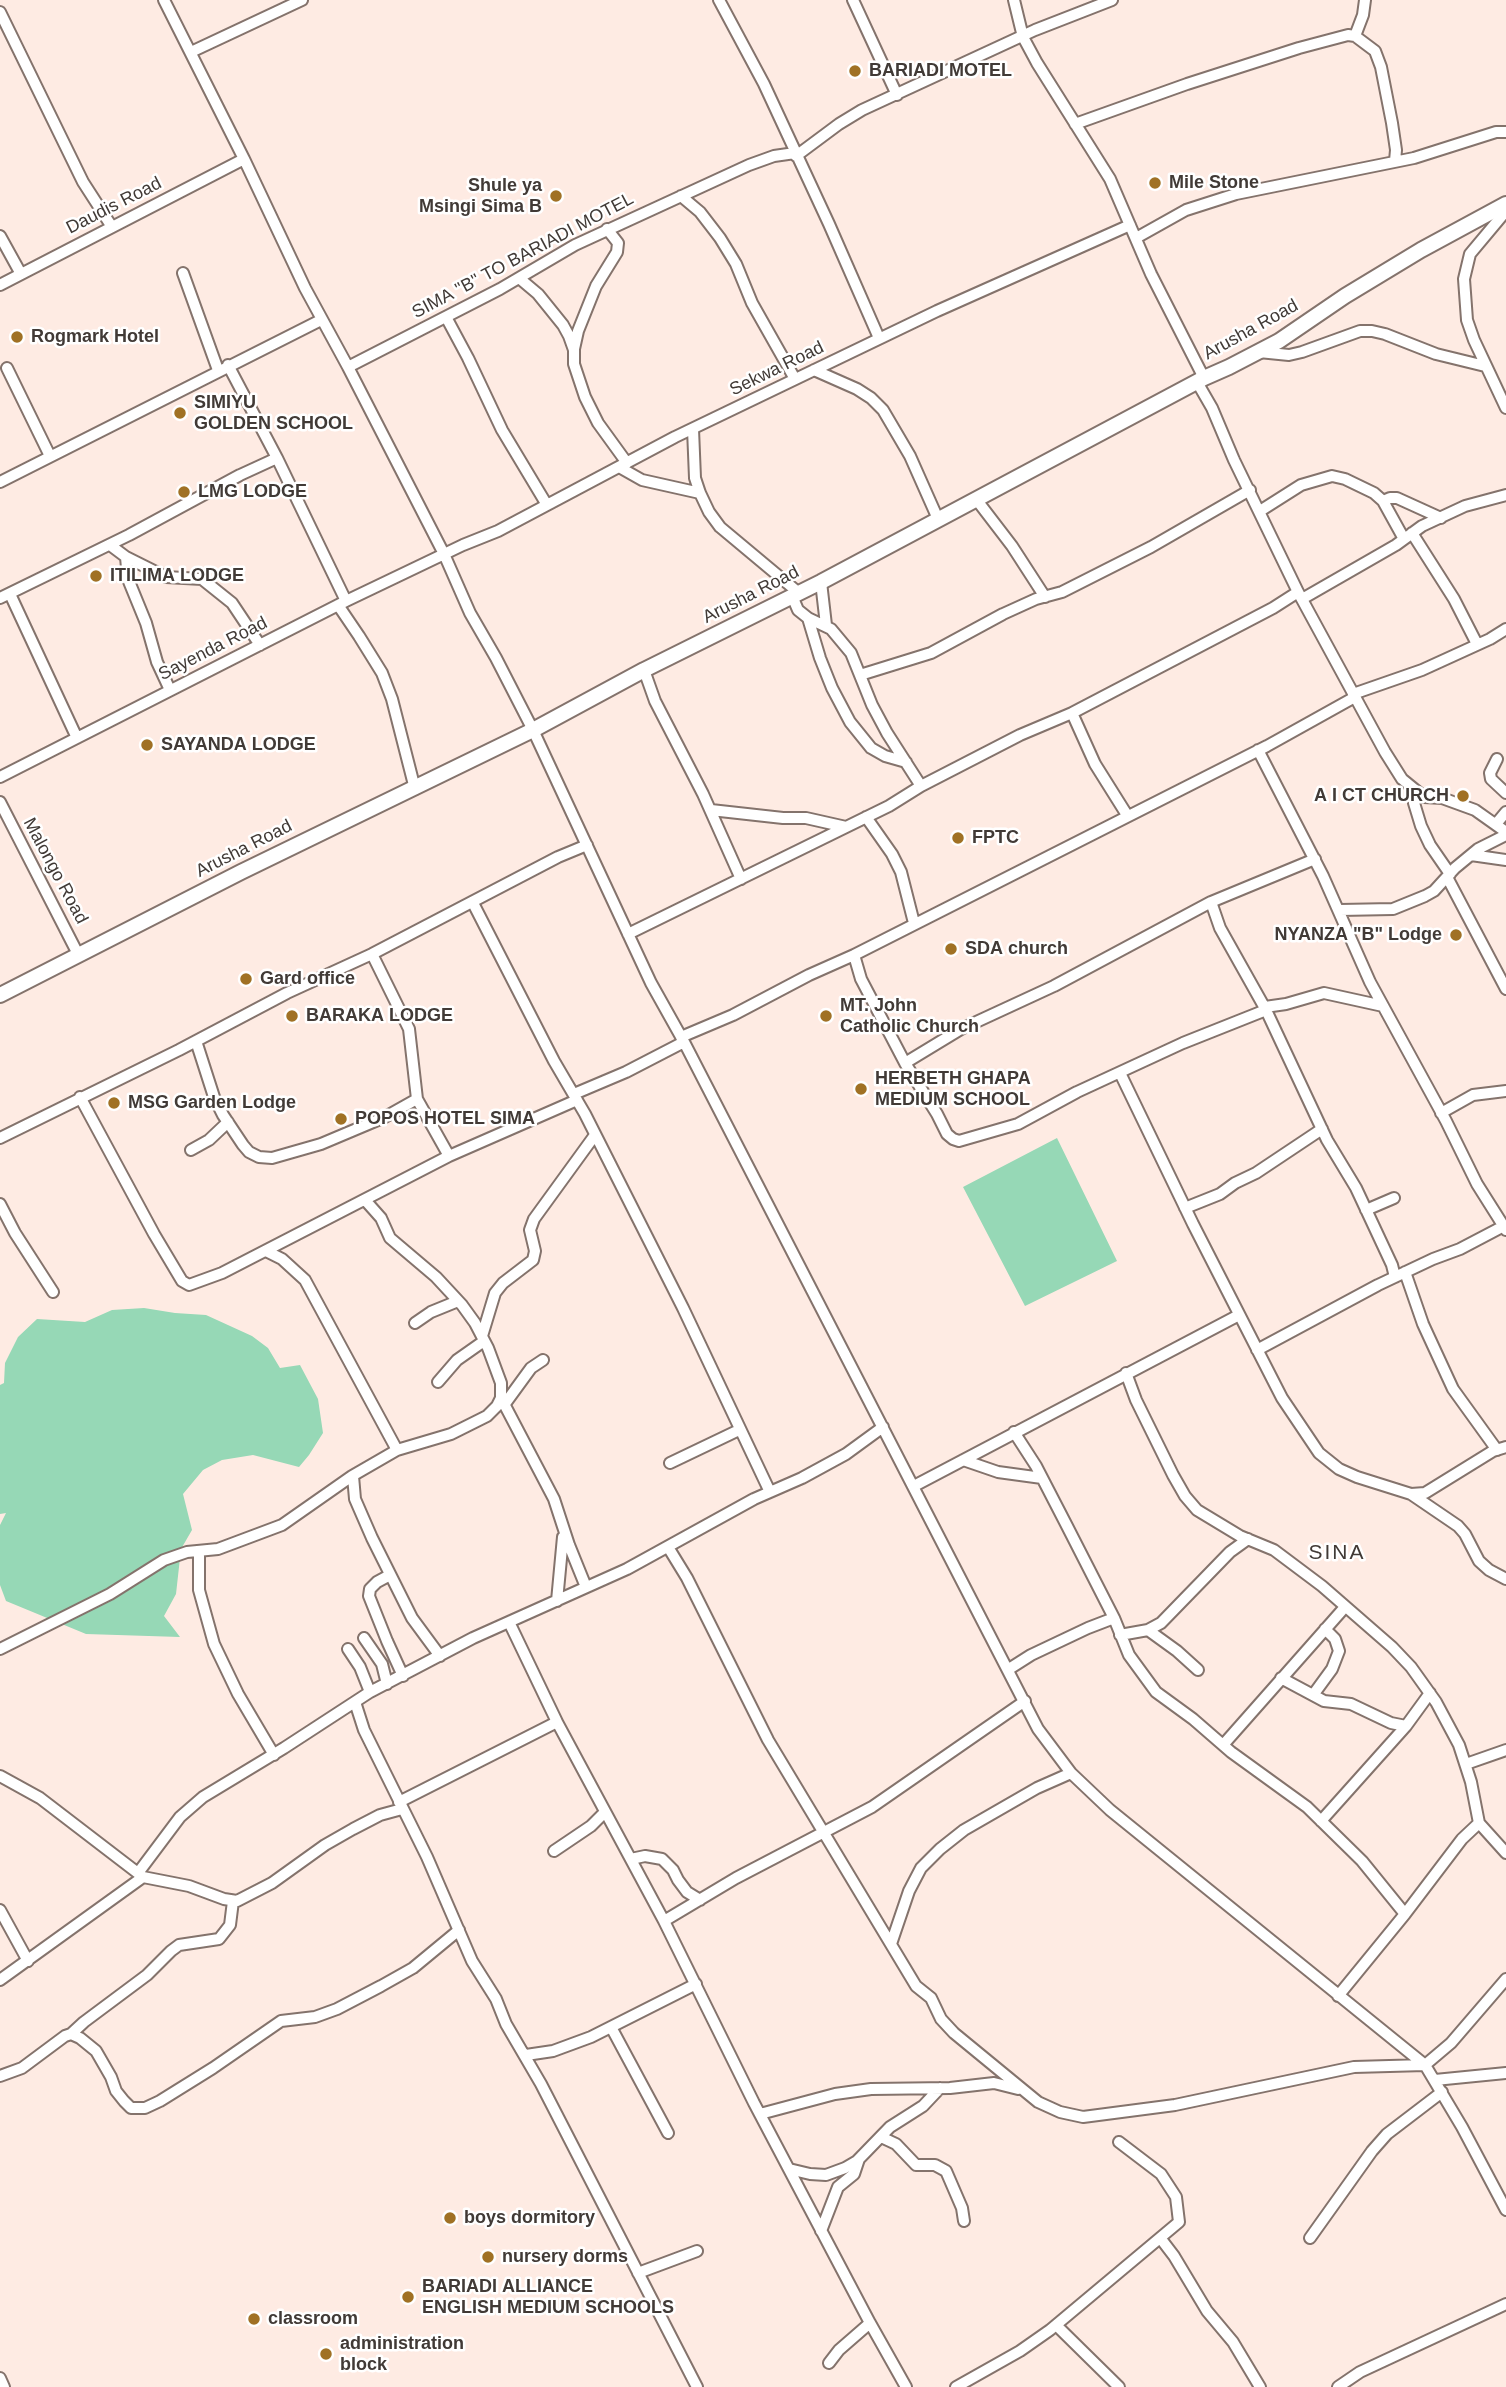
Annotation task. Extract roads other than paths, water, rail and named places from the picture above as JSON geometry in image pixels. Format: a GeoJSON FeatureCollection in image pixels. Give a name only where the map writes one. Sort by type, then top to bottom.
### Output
{"type":"FeatureCollection","features":[{"type":"Feature","properties":{"kind":"main road","name":"Arusha Road"},"geometry":{"type":"LineString","coordinates":[[0,995],[241,872],[533,730],[644,670],[821,582],[1200,380],[1279,341],[1345,296],[1421,250],[1506,204]]}},
{"type":"Feature","properties":{"kind":"street"},"geometry":{"type":"LineString","coordinates":[[164,0],[321,320],[348,367],[444,554],[470,613],[533,730],[544,759],[651,983],[683,1040],[1038,1729],[1070,1773],[1110,1810],[1425,2065],[1506,2210]]}},
{"type":"Feature","properties":{"kind":"street"},"geometry":{"type":"LineString","coordinates":[[719,0],[764,84],[880,338]]}},
{"type":"Feature","properties":{"kind":"street"},"geometry":{"type":"LineString","coordinates":[[853,0],[897,95]]}},
{"type":"Feature","properties":{"kind":"street"},"geometry":{"type":"LineString","coordinates":[[1014,0],[1023,37],[1110,179],[1234,460],[1300,595],[1385,752],[1402,779],[1424,797],[1442,798],[1475,810],[1506,833],[1471,855],[1434,891],[1393,909],[1340,911]]}},
{"type":"Feature","properties":{"kind":"street"},"geometry":{"type":"LineString","coordinates":[[796,154],[839,124],[897,95],[1023,37],[1112,0]]}},
{"type":"Feature","properties":{"kind":"street"},"geometry":{"type":"LineString","coordinates":[[1356,36],[1365,0]]}},
{"type":"Feature","properties":{"kind":"street"},"geometry":{"type":"LineString","coordinates":[[191,52],[298,1]]}},
{"type":"Feature","properties":{"kind":"street"},"geometry":{"type":"LineString","coordinates":[[0,12],[83,182],[112,227]]}},
{"type":"Feature","properties":{"kind":"street"},"geometry":{"type":"LineString","coordinates":[[1075,124],[1186,84],[1348,35],[1356,36],[1374,51],[1381,67],[1392,123],[1395,161]]}},
{"type":"Feature","properties":{"kind":"street"},"geometry":{"type":"LineString","coordinates":[[1136,238],[1186,211],[1236,194],[1414,158],[1496,132],[1506,132]]}},
{"type":"Feature","properties":{"kind":"street","name":"SIMA \"B\" TO BARIADI MOTEL"},"geometry":{"type":"LineString","coordinates":[[348,367],[519,278],[575,244],[749,165],[774,156],[796,154]]}},
{"type":"Feature","properties":{"kind":"street","name":"Daudis Road"},"geometry":{"type":"LineString","coordinates":[[0,285],[244,159]]}},
{"type":"Feature","properties":{"kind":"street"},"geometry":{"type":"LineString","coordinates":[[681,196],[700,212],[725,246],[736,264],[752,303],[795,379]]}},
{"type":"Feature","properties":{"kind":"street"},"geometry":{"type":"LineString","coordinates":[[1506,211],[1470,254],[1464,279],[1468,320],[1485,366],[1506,408]]}},
{"type":"Feature","properties":{"kind":"street","name":"Sekwa Road"},"geometry":{"type":"LineString","coordinates":[[444,554],[498,531],[693,429],[880,338],[1130,225]]}},
{"type":"Feature","properties":{"kind":"street"},"geometry":{"type":"LineString","coordinates":[[574,350],[578,331],[596,286],[617,252],[618,243],[607,229]]}},
{"type":"Feature","properties":{"kind":"street"},"geometry":{"type":"LineString","coordinates":[[0,236],[21,274]]}},
{"type":"Feature","properties":{"kind":"street"},"geometry":{"type":"LineString","coordinates":[[183,273],[223,368],[277,458],[342,603],[382,673],[392,699],[415,789]]}},
{"type":"Feature","properties":{"kind":"street"},"geometry":{"type":"LineString","coordinates":[[519,278],[552,309],[569,336],[586,397],[623,465],[642,480],[699,493]]}},
{"type":"Feature","properties":{"kind":"street"},"geometry":{"type":"LineString","coordinates":[[446,317],[502,430],[547,505]]}},
{"type":"Feature","properties":{"kind":"street"},"geometry":{"type":"LineString","coordinates":[[0,482],[321,320]]}},
{"type":"Feature","properties":{"kind":"street"},"geometry":{"type":"LineString","coordinates":[[1256,352],[1296,354],[1360,331],[1372,331],[1444,357],[1485,366]]}},
{"type":"Feature","properties":{"kind":"street"},"geometry":{"type":"LineString","coordinates":[[7,368],[50,456]]}},
{"type":"Feature","properties":{"kind":"street"},"geometry":{"type":"LineString","coordinates":[[814,370],[857,389],[872,398],[883,410],[910,457],[938,519]]}},
{"type":"Feature","properties":{"kind":"street"},"geometry":{"type":"LineString","coordinates":[[693,429],[695,478],[709,512],[720,527],[795,594],[798,610],[808,618],[826,625],[851,653],[877,715],[922,786]]}},
{"type":"Feature","properties":{"kind":"street"},"geometry":{"type":"LineString","coordinates":[[77,737],[5,596],[277,458]]}},
{"type":"Feature","properties":{"kind":"street"},"geometry":{"type":"LineString","coordinates":[[1260,511],[1301,485],[1332,476],[1366,489],[1383,500],[1463,615],[1477,644]]}},
{"type":"Feature","properties":{"kind":"street"},"geometry":{"type":"LineString","coordinates":[[860,675],[930,653],[1003,614],[1062,592],[1152,547],[1250,490]]}},
{"type":"Feature","properties":{"kind":"street"},"geometry":{"type":"LineString","coordinates":[[628,934],[889,806],[1020,735],[1072,713],[1465,506],[1506,495]]}},
{"type":"Feature","properties":{"kind":"street"},"geometry":{"type":"LineString","coordinates":[[1383,500],[1397,498],[1441,518]]}},
{"type":"Feature","properties":{"kind":"street"},"geometry":{"type":"LineString","coordinates":[[976,499],[1013,546],[1045,597]]}},
{"type":"Feature","properties":{"kind":"street"},"geometry":{"type":"LineString","coordinates":[[110,545],[126,557],[166,577],[202,579],[232,603],[260,645]]}},
{"type":"Feature","properties":{"kind":"street","name":"Sayenda Road"},"geometry":{"type":"LineString","coordinates":[[0,777],[444,554]]}},
{"type":"Feature","properties":{"kind":"street"},"geometry":{"type":"LineString","coordinates":[[126,557],[131,587],[146,623],[157,662],[170,690]]}},
{"type":"Feature","properties":{"kind":"street"},"geometry":{"type":"LineString","coordinates":[[821,582],[826,625]]}},
{"type":"Feature","properties":{"kind":"street"},"geometry":{"type":"LineString","coordinates":[[808,618],[820,659],[850,722],[871,748],[885,756],[906,762]]}},
{"type":"Feature","properties":{"kind":"street"},"geometry":{"type":"LineString","coordinates":[[80,1097],[154,1234],[186,1284],[203,1281],[449,1156],[575,1097],[808,975],[854,955],[1258,750],[1354,696],[1422,670],[1506,629]]}},
{"type":"Feature","properties":{"kind":"street"},"geometry":{"type":"LineString","coordinates":[[644,670],[661,713],[711,810],[741,880]]}},
{"type":"Feature","properties":{"kind":"street"},"geometry":{"type":"LineString","coordinates":[[1072,713],[1095,764],[1127,815]]}},
{"type":"Feature","properties":{"kind":"street"},"geometry":{"type":"LineString","coordinates":[[1257,1350],[1400,1274],[1505,1228],[1477,1184],[1382,1006],[1315,859],[1258,750]]}},
{"type":"Feature","properties":{"kind":"street"},"geometry":{"type":"LineString","coordinates":[[1497,759],[1490,779],[1506,793]]}},
{"type":"Feature","properties":{"kind":"street"},"geometry":{"type":"LineString","coordinates":[[1413,789],[1420,825],[1449,875],[1506,989]]}},
{"type":"Feature","properties":{"kind":"street","name":"Malongo Road"},"geometry":{"type":"LineString","coordinates":[[0,802],[79,956]]}},
{"type":"Feature","properties":{"kind":"street"},"geometry":{"type":"LineString","coordinates":[[711,810],[806,818],[846,827]]}},
{"type":"Feature","properties":{"kind":"street"},"geometry":{"type":"LineString","coordinates":[[1496,824],[1506,812]]}},
{"type":"Feature","properties":{"kind":"street"},"geometry":{"type":"LineString","coordinates":[[866,817],[896,863],[907,891],[914,923]]}},
{"type":"Feature","properties":{"kind":"street"},"geometry":{"type":"LineString","coordinates":[[0,1138],[287,993],[372,954],[558,857],[587,845]]}},
{"type":"Feature","properties":{"kind":"street"},"geometry":{"type":"LineString","coordinates":[[1471,855],[1506,860]]}},
{"type":"Feature","properties":{"kind":"street"},"geometry":{"type":"LineString","coordinates":[[905,1063],[961,1030],[1054,986],[1211,902],[1315,859]]}},
{"type":"Feature","properties":{"kind":"street"},"geometry":{"type":"LineString","coordinates":[[1211,902],[1220,928],[1266,1008],[1322,1129],[1356,1188],[1392,1265],[1400,1274],[1449,1380],[1502,1448],[1424,1493],[1411,1494]]}},
{"type":"Feature","properties":{"kind":"street"},"geometry":{"type":"LineString","coordinates":[[472,903],[595,1135],[702,1346],[770,1492]]}},
{"type":"Feature","properties":{"kind":"street"},"geometry":{"type":"LineString","coordinates":[[372,954],[409,1029],[416,1099],[449,1156]]}},
{"type":"Feature","properties":{"kind":"street"},"geometry":{"type":"LineString","coordinates":[[854,955],[865,987],[905,1063],[947,1134],[959,1140],[1018,1124],[1183,1043],[1266,1008],[1324,993],[1382,1006]]}},
{"type":"Feature","properties":{"kind":"street"},"geometry":{"type":"LineString","coordinates":[[196,1041],[214,1097],[249,1152],[259,1157],[272,1158],[321,1144],[385,1118],[416,1099]]}},
{"type":"Feature","properties":{"kind":"street"},"geometry":{"type":"LineString","coordinates":[[1120,1073],[1282,1398],[1319,1454],[1339,1469],[1357,1477],[1411,1494],[1458,1526],[1479,1561],[1506,1579]]}},
{"type":"Feature","properties":{"kind":"street"},"geometry":{"type":"LineString","coordinates":[[1441,1113],[1474,1095],[1506,1091]]}},
{"type":"Feature","properties":{"kind":"street"},"geometry":{"type":"LineString","coordinates":[[191,1150],[209,1140],[228,1122]]}},
{"type":"Feature","properties":{"kind":"street"},"geometry":{"type":"LineString","coordinates":[[1185,1208],[1220,1194],[1235,1183],[1250,1177],[1322,1129]]}},
{"type":"Feature","properties":{"kind":"street"},"geometry":{"type":"LineString","coordinates":[[438,1381],[457,1360],[483,1339],[495,1293],[503,1283],[533,1259],[535,1251],[530,1230],[534,1219],[595,1135]]}},
{"type":"Feature","properties":{"kind":"street"},"geometry":{"type":"LineString","coordinates":[[1366,1210],[1394,1198]]}},
{"type":"Feature","properties":{"kind":"street"},"geometry":{"type":"LineString","coordinates":[[365,1200],[381,1218],[390,1238],[436,1277],[458,1301],[483,1339],[499,1377],[503,1401],[554,1499],[586,1587]]}},
{"type":"Feature","properties":{"kind":"street"},"geometry":{"type":"LineString","coordinates":[[0,1204],[15,1233],[53,1292]]}},
{"type":"Feature","properties":{"kind":"street"},"geometry":{"type":"LineString","coordinates":[[266,1251],[282,1259],[305,1280],[397,1450]]}},
{"type":"Feature","properties":{"kind":"street"},"geometry":{"type":"LineString","coordinates":[[415,1323],[431,1312],[458,1301]]}},
{"type":"Feature","properties":{"kind":"street"},"geometry":{"type":"LineString","coordinates":[[914,1486],[1239,1315]]}},
{"type":"Feature","properties":{"kind":"street"},"geometry":{"type":"LineString","coordinates":[[0,1649],[90,1605],[164,1560],[187,1552],[218,1549],[242,1542],[282,1525],[353,1476],[397,1450],[451,1434],[487,1416],[531,1368],[543,1360]]}},
{"type":"Feature","properties":{"kind":"street"},"geometry":{"type":"LineString","coordinates":[[1126,1373],[1150,1429],[1185,1496],[1204,1515],[1274,1550],[1322,1586],[1411,1667],[1430,1693],[1459,1745],[1479,1823],[1506,1853]]}},
{"type":"Feature","properties":{"kind":"street"},"geometry":{"type":"LineString","coordinates":[[0,1980],[141,1875],[180,1817],[204,1797],[370,1692],[473,1638],[586,1587],[802,1478],[846,1454],[883,1427]]}},
{"type":"Feature","properties":{"kind":"street"},"geometry":{"type":"LineString","coordinates":[[670,1463],[740,1430]]}},
{"type":"Feature","properties":{"kind":"street"},"geometry":{"type":"LineString","coordinates":[[1014,1432],[1042,1478],[1114,1618],[1129,1655],[1156,1692],[1307,1807],[1362,1861],[1405,1914]]}},
{"type":"Feature","properties":{"kind":"street"},"geometry":{"type":"LineString","coordinates":[[963,1460],[998,1472],[1042,1478]]}},
{"type":"Feature","properties":{"kind":"street"},"geometry":{"type":"LineString","coordinates":[[353,1476],[355,1499],[390,1575],[412,1618],[439,1656]]}},
{"type":"Feature","properties":{"kind":"street"},"geometry":{"type":"LineString","coordinates":[[556,1601],[564,1530]]}},
{"type":"Feature","properties":{"kind":"street"},"geometry":{"type":"LineString","coordinates":[[1120,1635],[1148,1630],[1161,1623],[1230,1552],[1248,1539]]}},
{"type":"Feature","properties":{"kind":"street"},"geometry":{"type":"LineString","coordinates":[[668,1547],[687,1578],[768,1740],[916,1986],[931,1998],[948,2026],[1038,2102],[1060,2112],[1083,2117],[1175,2105],[1354,2067],[1425,2065],[1451,2043],[1506,1979]]}},
{"type":"Feature","properties":{"kind":"street"},"geometry":{"type":"LineString","coordinates":[[200,1551],[199,1590],[214,1644],[237,1694],[274,1755]]}},
{"type":"Feature","properties":{"kind":"street"},"geometry":{"type":"LineString","coordinates":[[390,1575],[377,1582],[370,1590],[369,1596],[403,1676]]}},
{"type":"Feature","properties":{"kind":"street"},"geometry":{"type":"LineString","coordinates":[[1223,1745],[1345,1607]]}},
{"type":"Feature","properties":{"kind":"street"},"geometry":{"type":"LineString","coordinates":[[1009,1669],[1031,1655],[1114,1618]]}},
{"type":"Feature","properties":{"kind":"street"},"geometry":{"type":"LineString","coordinates":[[509,1622],[556,1722],[664,1921],[760,2114],[906,2387]]}},
{"type":"Feature","properties":{"kind":"street"},"geometry":{"type":"LineString","coordinates":[[1313,1695],[1332,1669],[1339,1651],[1335,1640],[1325,1629]]}},
{"type":"Feature","properties":{"kind":"street"},"geometry":{"type":"LineString","coordinates":[[1148,1630],[1198,1670]]}},
{"type":"Feature","properties":{"kind":"street"},"geometry":{"type":"LineString","coordinates":[[364,1638],[382,1664],[387,1684]]}},
{"type":"Feature","properties":{"kind":"street"},"geometry":{"type":"LineString","coordinates":[[348,1649],[360,1667],[370,1692]]}},
{"type":"Feature","properties":{"kind":"street"},"geometry":{"type":"LineString","coordinates":[[1281,1678],[1324,1701],[1351,1704],[1391,1723],[1406,1726]]}},
{"type":"Feature","properties":{"kind":"street"},"geometry":{"type":"LineString","coordinates":[[1321,1821],[1406,1726],[1430,1693]]}},
{"type":"Feature","properties":{"kind":"street"},"geometry":{"type":"LineString","coordinates":[[664,1921],[736,1878],[872,1807],[1025,1701]]}},
{"type":"Feature","properties":{"kind":"street"},"geometry":{"type":"LineString","coordinates":[[355,1702],[364,1730],[427,1857],[472,1961],[496,1999],[506,2024],[526,2056],[697,2387]]}},
{"type":"Feature","properties":{"kind":"street"},"geometry":{"type":"LineString","coordinates":[[0,1776],[40,1798],[141,1875],[189,1886],[233,1901],[272,1883],[326,1844],[353,1829],[556,1722]]}},
{"type":"Feature","properties":{"kind":"street"},"geometry":{"type":"LineString","coordinates":[[1466,1764],[1506,1750]]}},
{"type":"Feature","properties":{"kind":"street"},"geometry":{"type":"LineString","coordinates":[[891,1944],[909,1891],[921,1868],[940,1849],[964,1829],[1037,1788],[1070,1773]]}},
{"type":"Feature","properties":{"kind":"street"},"geometry":{"type":"LineString","coordinates":[[554,1851],[605,1812]]}},
{"type":"Feature","properties":{"kind":"street"},"geometry":{"type":"LineString","coordinates":[[1338,1996],[1455,1847],[1479,1823]]}},
{"type":"Feature","properties":{"kind":"street"},"geometry":{"type":"LineString","coordinates":[[631,1859],[645,1856],[662,1859],[673,1870],[687,1892],[700,1900]]}},
{"type":"Feature","properties":{"kind":"street"},"geometry":{"type":"LineString","coordinates":[[0,2076],[22,2068],[71,2034],[147,1975],[179,1945],[219,1939],[230,1925],[233,1901]]}},
{"type":"Feature","properties":{"kind":"street"},"geometry":{"type":"LineString","coordinates":[[0,1910],[28,1961]]}},
{"type":"Feature","properties":{"kind":"street"},"geometry":{"type":"LineString","coordinates":[[71,2034],[96,2051],[116,2091],[131,2108],[145,2108],[212,2068],[281,2021],[315,2017],[337,2010],[382,1986],[413,1968],[459,1930]]}},
{"type":"Feature","properties":{"kind":"street"},"geometry":{"type":"LineString","coordinates":[[526,2056],[563,2048],[696,1984]]}},
{"type":"Feature","properties":{"kind":"street"},"geometry":{"type":"LineString","coordinates":[[611,2027],[668,2133]]}},
{"type":"Feature","properties":{"kind":"street"},"geometry":{"type":"LineString","coordinates":[[1435,2080],[1506,2073]]}},
{"type":"Feature","properties":{"kind":"street"},"geometry":{"type":"LineString","coordinates":[[760,2114],[835,2094],[871,2089],[940,2088],[994,2083],[1021,2089]]}},
{"type":"Feature","properties":{"kind":"street"},"geometry":{"type":"LineString","coordinates":[[789,2169],[827,2175],[845,2168],[859,2159],[898,2121],[923,2106],[940,2088]]}},
{"type":"Feature","properties":{"kind":"street"},"geometry":{"type":"LineString","coordinates":[[1310,2238],[1387,2134],[1442,2092]]}},
{"type":"Feature","properties":{"kind":"street"},"geometry":{"type":"LineString","coordinates":[[881,2137],[896,2144],[916,2165],[936,2165],[946,2171],[962,2208],[964,2221]]}},
{"type":"Feature","properties":{"kind":"street"},"geometry":{"type":"LineString","coordinates":[[956,2387],[1020,2351],[1056,2325],[1179,2222],[1176,2197],[1161,2174],[1119,2142]]}},
{"type":"Feature","properties":{"kind":"street"},"geometry":{"type":"LineString","coordinates":[[821,2231],[838,2187],[854,2174],[859,2159]]}},
{"type":"Feature","properties":{"kind":"street"},"geometry":{"type":"LineString","coordinates":[[1161,2239],[1260,2387]]}},
{"type":"Feature","properties":{"kind":"street"},"geometry":{"type":"LineString","coordinates":[[638,2273],[697,2251]]}},
{"type":"Feature","properties":{"kind":"street"},"geometry":{"type":"LineString","coordinates":[[1338,2387],[1360,2372],[1506,2304]]}},
{"type":"Feature","properties":{"kind":"street"},"geometry":{"type":"LineString","coordinates":[[829,2363],[839,2350],[870,2323]]}},
{"type":"Feature","properties":{"kind":"street"},"geometry":{"type":"LineString","coordinates":[[1056,2325],[1119,2387]]}},
{"type":"Feature","properties":{"kind":"street"},"geometry":{"type":"LineString","coordinates":[[0,2378],[4,2387]]}},
{"type":"Feature","properties":{"kind":"place","name":"BARIADI MOTEL"},"geometry":{"type":"Point","coordinates":[855,71]}},
{"type":"Feature","properties":{"kind":"place","name":"Mile Stone"},"geometry":{"type":"Point","coordinates":[1155,183]}},
{"type":"Feature","properties":{"kind":"place","name":"Shule ya Msingi Sima B"},"geometry":{"type":"Point","coordinates":[556,196]}},
{"type":"Feature","properties":{"kind":"place","name":"Rogmark Hotel"},"geometry":{"type":"Point","coordinates":[17,337]}},
{"type":"Feature","properties":{"kind":"place","name":"SIMIYU GOLDEN SCHOOL"},"geometry":{"type":"Point","coordinates":[180,413]}},
{"type":"Feature","properties":{"kind":"place","name":"LMG LODGE"},"geometry":{"type":"Point","coordinates":[184,492]}},
{"type":"Feature","properties":{"kind":"place","name":"ITILIMA LODGE"},"geometry":{"type":"Point","coordinates":[96,576]}},
{"type":"Feature","properties":{"kind":"place","name":"SAYANDA LODGE"},"geometry":{"type":"Point","coordinates":[147,745]}},
{"type":"Feature","properties":{"kind":"place","name":"A I CT CHURCH"},"geometry":{"type":"Point","coordinates":[1463,796]}},
{"type":"Feature","properties":{"kind":"place","name":"FPTC"},"geometry":{"type":"Point","coordinates":[958,838]}},
{"type":"Feature","properties":{"kind":"place","name":"NYANZA \"B\" Lodge"},"geometry":{"type":"Point","coordinates":[1456,935]}},
{"type":"Feature","properties":{"kind":"place","name":"SDA church"},"geometry":{"type":"Point","coordinates":[951,949]}},
{"type":"Feature","properties":{"kind":"place","name":"Gard office"},"geometry":{"type":"Point","coordinates":[246,979]}},
{"type":"Feature","properties":{"kind":"place","name":"BARAKA LODGE"},"geometry":{"type":"Point","coordinates":[292,1016]}},
{"type":"Feature","properties":{"kind":"place","name":"MT. John Catholic Church"},"geometry":{"type":"Point","coordinates":[826,1016]}},
{"type":"Feature","properties":{"kind":"place","name":"HERBETH GHAPA MEDIUM SCHOOL"},"geometry":{"type":"Point","coordinates":[861,1089]}},
{"type":"Feature","properties":{"kind":"place","name":"MSG Garden Lodge"},"geometry":{"type":"Point","coordinates":[114,1103]}},
{"type":"Feature","properties":{"kind":"place","name":"POPOS HOTEL SIMA"},"geometry":{"type":"Point","coordinates":[341,1119]}},
{"type":"Feature","properties":{"kind":"place","name":"boys dormitory"},"geometry":{"type":"Point","coordinates":[450,2218]}},
{"type":"Feature","properties":{"kind":"place","name":"nursery dorms"},"geometry":{"type":"Point","coordinates":[488,2257]}},
{"type":"Feature","properties":{"kind":"place","name":"BARIADI ALLIANCE ENGLISH MEDIUM SCHOOLS"},"geometry":{"type":"Point","coordinates":[408,2297]}},
{"type":"Feature","properties":{"kind":"place","name":"classroom"},"geometry":{"type":"Point","coordinates":[254,2319]}},
{"type":"Feature","properties":{"kind":"place","name":"administration block"},"geometry":{"type":"Point","coordinates":[326,2354]}},
{"type":"Feature","properties":{"kind":"district","name":"SINA"},"geometry":{"type":"Point","coordinates":[1337,1553]}}]}
